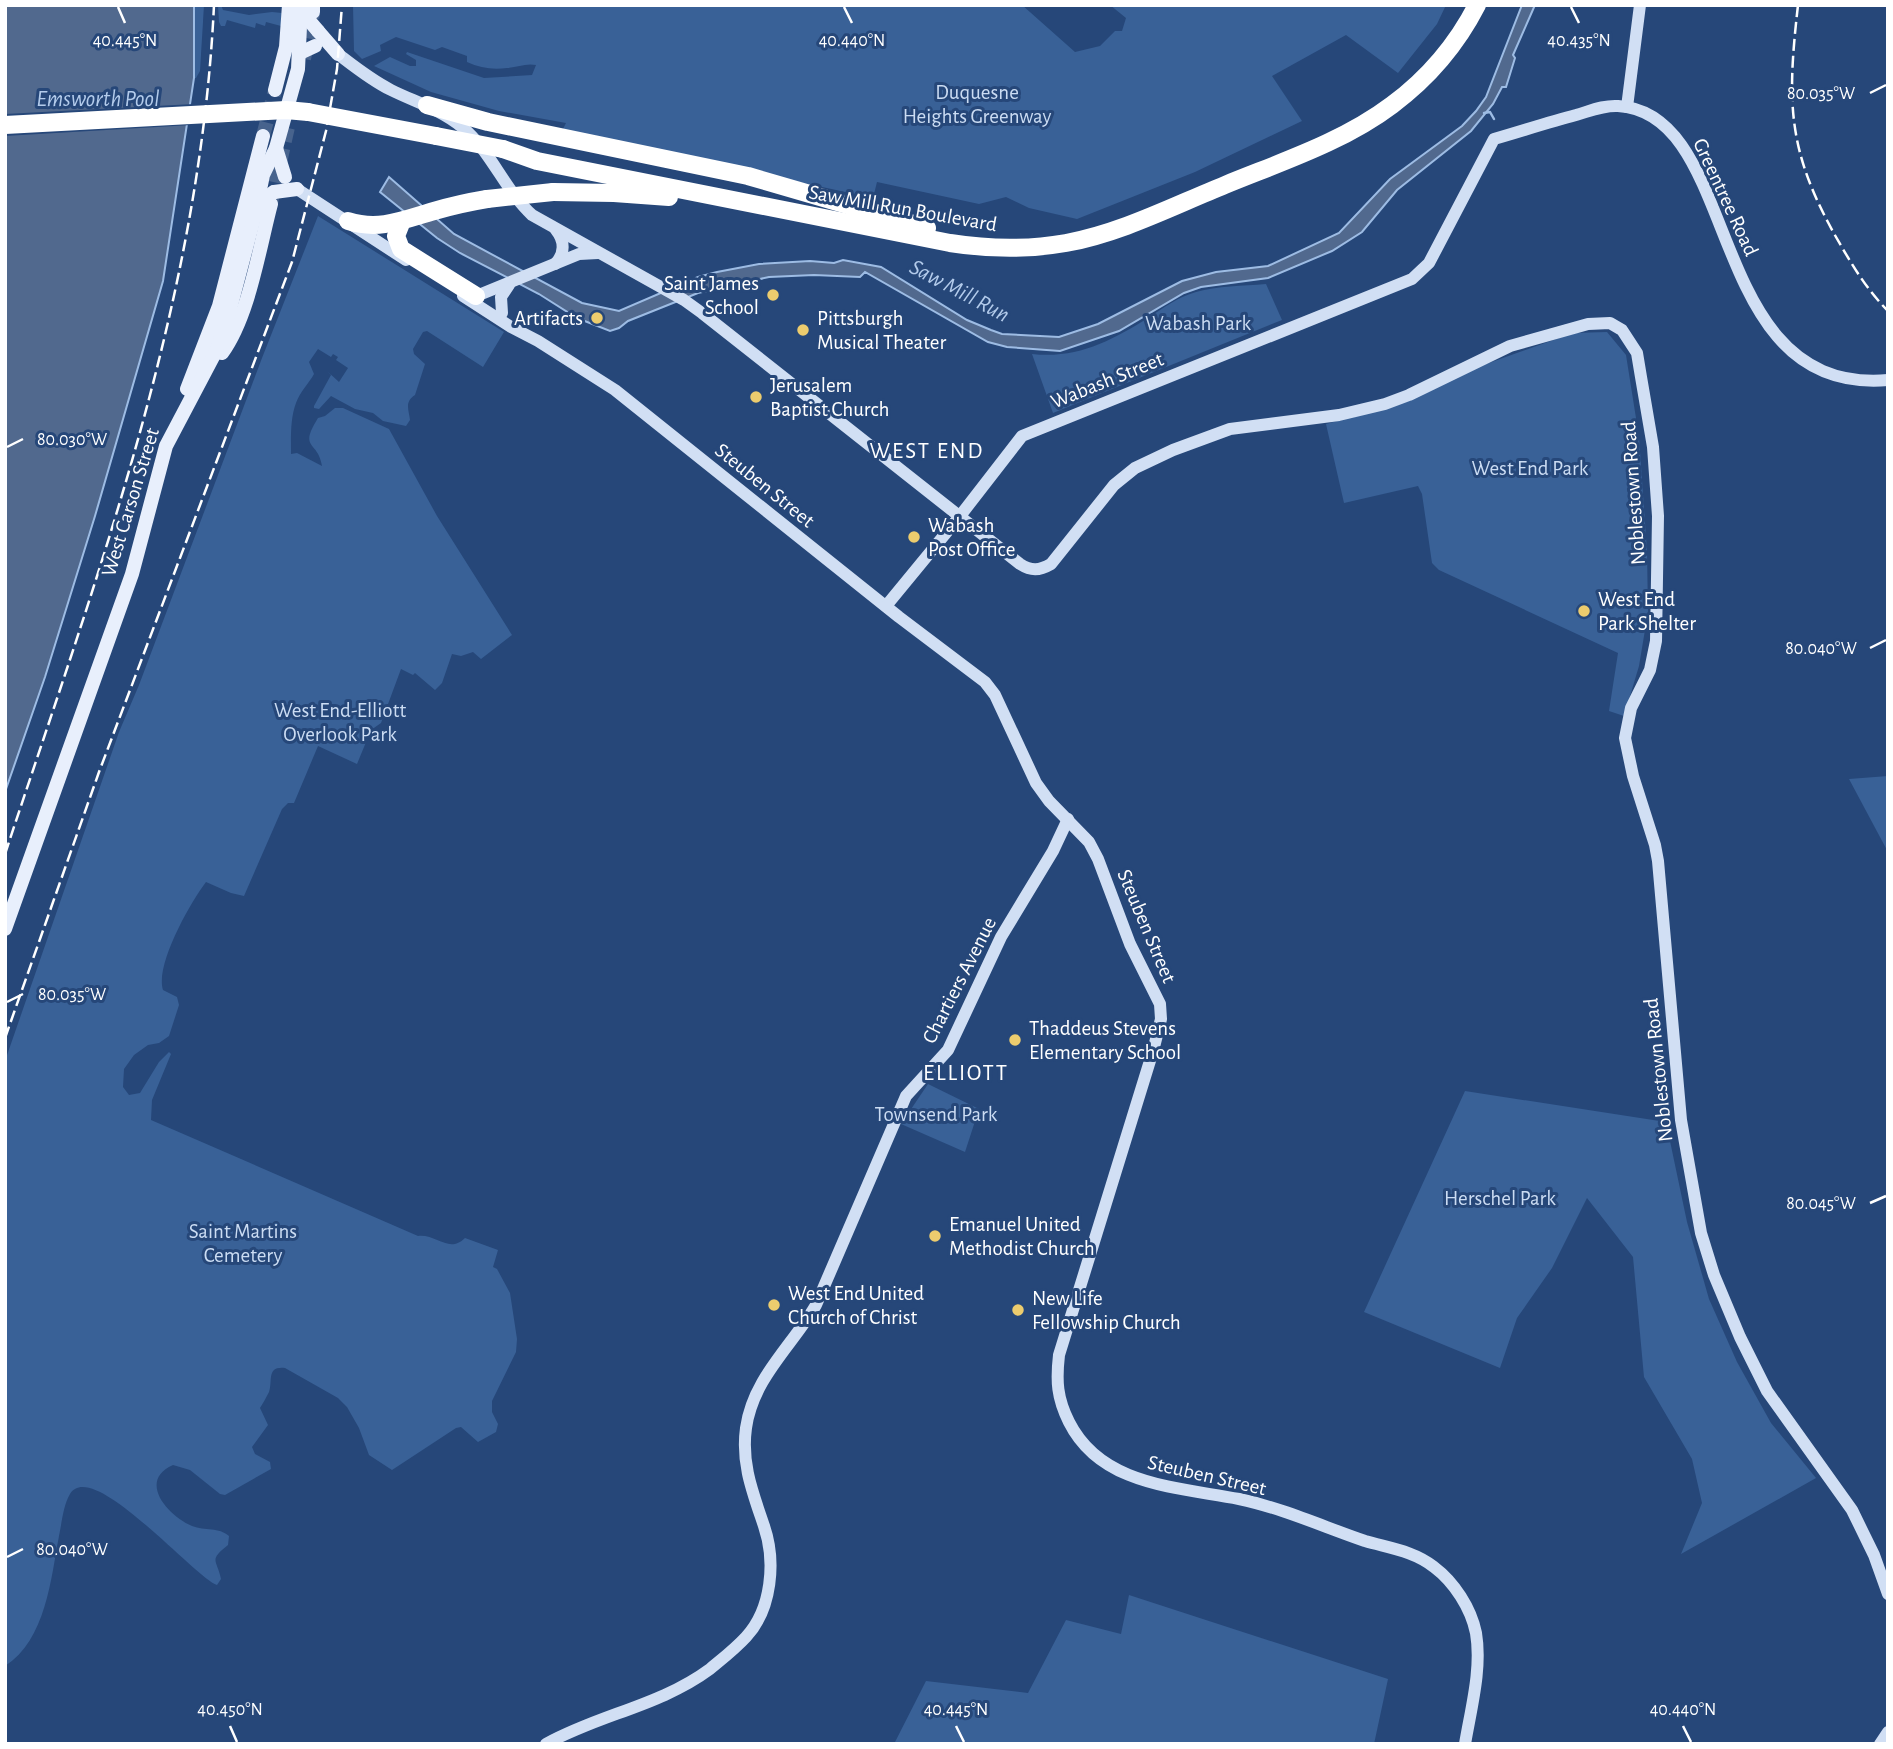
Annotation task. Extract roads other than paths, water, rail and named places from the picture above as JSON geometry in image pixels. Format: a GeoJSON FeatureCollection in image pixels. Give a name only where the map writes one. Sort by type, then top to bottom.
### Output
{"type":"FeatureCollection","features":[{"type":"Feature","properties":{"kind":"highway","name":"Saw Mill Run Boulevard"},"geometry":{"type":"LineString","coordinates":[[5,125],[286,110],[308,112],[503,149],[539,151],[927,228],[990,238],[1044,236],[1104,223],[1317,136],[1369,109],[1400,86],[1426,61],[1466,5]]}},
{"type":"Feature","properties":{"kind":"highway","name":"Saw Mill Run Boulevard"},"geometry":{"type":"LineString","coordinates":[[503,149],[537,161],[970,246],[1027,248],[1087,238],[1127,225],[1321,145],[1375,118],[1407,94],[1433,68],[1456,39],[1477,5]]}},
{"type":"Feature","properties":{"kind":"highway"},"geometry":{"type":"LineString","coordinates":[[427,105],[488,122],[748,176],[927,228]]}},
{"type":"Feature","properties":{"kind":"highway"},"geometry":{"type":"LineString","coordinates":[[348,221],[379,226],[446,207],[487,199],[553,192],[647,195],[767,206]]}},
{"type":"Feature","properties":{"kind":"highway"},"geometry":{"type":"LineString","coordinates":[[402,221],[396,236],[401,249],[473,298]]}},
{"type":"Feature","properties":{"kind":"main road"},"geometry":{"type":"LineString","coordinates":[[275,90],[286,47],[289,5]]}},
{"type":"Feature","properties":{"kind":"main road"},"geometry":{"type":"LineString","coordinates":[[1627,107],[1640,5]]}},
{"type":"Feature","properties":{"kind":"main road"},"geometry":{"type":"LineString","coordinates":[[307,7],[307,18],[317,39],[325,47],[379,84],[427,105],[471,135],[518,201],[532,215],[684,300],[960,516]]}},
{"type":"Feature","properties":{"kind":"main road","name":"West Carson Street"},"geometry":{"type":"LineString","coordinates":[[5,929],[132,573],[161,459],[177,421],[215,352],[226,324],[263,174],[276,148],[286,110],[300,53],[307,7]]}},
{"type":"Feature","properties":{"kind":"main road"},"geometry":{"type":"LineString","coordinates":[[300,53],[317,39]]}},
{"type":"Feature","properties":{"kind":"main road","name":"Greentree Road"},"geometry":{"type":"LineString","coordinates":[[1494,139],[1604,107],[1627,107],[1651,115],[1673,132],[1704,188],[1746,285],[1761,314],[1778,338],[1794,354],[1829,373],[1865,380],[1888,380]]}},
{"type":"Feature","properties":{"kind":"main road"},"geometry":{"type":"LineString","coordinates":[[177,421],[192,372],[219,306],[263,136]]}},
{"type":"Feature","properties":{"kind":"main road","name":"Wabash Street"},"geometry":{"type":"LineString","coordinates":[[886,606],[1022,436],[1402,284],[1420,274],[1429,263],[1494,139]]}},
{"type":"Feature","properties":{"kind":"main road"},"geometry":{"type":"LineString","coordinates":[[255,214],[263,200],[288,185],[276,148]]}},
{"type":"Feature","properties":{"kind":"main road","name":"Steuben Street"},"geometry":{"type":"LineString","coordinates":[[288,185],[348,221],[367,236],[502,313],[538,341],[615,390],[985,682],[995,695],[1036,783],[1049,801],[1089,842],[1098,859],[1130,944],[1157,997],[1161,1019],[1140,1096],[1059,1355],[1056,1381],[1063,1410],[1080,1441],[1094,1457],[1115,1470],[1135,1478],[1270,1508],[1409,1553],[1436,1568],[1462,1596],[1476,1631],[1478,1662],[1465,1744]]}},
{"type":"Feature","properties":{"kind":"main road"},"geometry":{"type":"LineString","coordinates":[[195,388],[224,351],[237,326],[271,204]]}},
{"type":"Feature","properties":{"kind":"main road"},"geometry":{"type":"LineString","coordinates":[[548,268],[561,258],[563,249],[562,239],[556,230]]}},
{"type":"Feature","properties":{"kind":"main road"},"geometry":{"type":"LineString","coordinates":[[473,298],[579,254],[599,253]]}},
{"type":"Feature","properties":{"kind":"main road"},"geometry":{"type":"LineString","coordinates":[[502,313],[500,297],[511,284]]}},
{"type":"Feature","properties":{"kind":"main road","name":"Steuben Street"},"geometry":{"type":"LineString","coordinates":[[473,298],[510,327],[538,341]]}},
{"type":"Feature","properties":{"kind":"main road","name":"Noblestown Road"},"geometry":{"type":"LineString","coordinates":[[960,516],[1020,564],[1036,570],[1051,564],[1114,485],[1135,468],[1173,450],[1243,426],[1339,415],[1385,404],[1510,346],[1588,324],[1610,323],[1627,334],[1637,353],[1653,447],[1658,516],[1658,589],[1656,641],[1650,670],[1631,708],[1625,738],[1633,776],[1658,861],[1681,1120],[1701,1233],[1724,1302],[1767,1391],[1852,1510],[1874,1555],[1888,1594]]}},
{"type":"Feature","properties":{"kind":"main road","name":"Chartiers Avenue"},"geometry":{"type":"LineString","coordinates":[[546,1744],[580,1726],[637,1708],[688,1684],[725,1656],[747,1636],[755,1624],[767,1597],[771,1563],[770,1546],[748,1482],[746,1429],[753,1401],[769,1369],[797,1336],[816,1305],[906,1096],[948,1050],[1001,937],[1053,851],[1068,820]]}},
{"type":"Feature","properties":{"kind":"main road"},"geometry":{"type":"LineString","coordinates":[[1880,1744],[1888,1732]]}},
{"type":"Feature","properties":{"kind":"water","name":"Emsworth Pool"},"geometry":{"type":"Polygon","coordinates":[[[5,5],[194,5],[194,78],[163,281],[95,516],[45,677],[5,792],[5,5]]]}},
{"type":"Feature","properties":{"kind":"water"},"geometry":{"type":"Polygon","coordinates":[[[1522,5],[1535,5],[1513,55],[1515,58],[1506,87],[1502,87],[1493,104],[1471,131],[1397,190],[1362,232],[1332,251],[1268,278],[1201,287],[1184,293],[1119,331],[1060,351],[1007,347],[988,342],[865,272],[860,277],[769,277],[698,293],[610,331],[577,318],[539,294],[460,253],[380,192],[389,177],[454,234],[582,303],[619,311],[698,277],[717,272],[759,264],[810,261],[834,263],[843,260],[881,267],[967,320],[1002,334],[1059,337],[1098,324],[1182,281],[1216,272],[1268,266],[1339,233],[1390,179],[1462,126],[1476,111],[1486,97],[1522,5]]]}},
{"type":"Feature","properties":{"kind":"waterway"},"geometry":{"type":"LineString","coordinates":[[1484,113],[1490,112],[1494,119]]}},
{"type":"Feature","properties":{"kind":"tunnel"},"geometry":{"type":"LineString","coordinates":[[304,59],[313,14]]}},
{"type":"Feature","properties":{"kind":"tunnel"},"geometry":{"type":"LineString","coordinates":[[263,136],[275,90]]}},
{"type":"Feature","properties":{"kind":"tunnel"},"geometry":{"type":"LineString","coordinates":[[271,203],[288,127]]}},
{"type":"Feature","properties":{"kind":"railway"},"geometry":{"type":"LineString","coordinates":[[5,854],[108,542],[166,331],[188,224],[205,115],[214,5]]}},
{"type":"Feature","properties":{"kind":"railway"},"geometry":{"type":"LineString","coordinates":[[5,1038],[99,772],[292,262],[326,131],[337,69],[342,5]]}},
{"type":"Feature","properties":{"kind":"railway"},"geometry":{"type":"LineString","coordinates":[[1798,5],[1792,98],[1800,151],[1808,178],[1836,237],[1866,285],[1888,311]]}},
{"type":"Feature","properties":{"kind":"place","name":"Saint James School"},"geometry":{"type":"Point","coordinates":[773,295]}},
{"type":"Feature","properties":{"kind":"place","name":"Artifacts"},"geometry":{"type":"Point","coordinates":[597,318]}},
{"type":"Feature","properties":{"kind":"place","name":"Pittsburgh Musical Theater"},"geometry":{"type":"Point","coordinates":[803,330]}},
{"type":"Feature","properties":{"kind":"place","name":"Jerusalem Baptist Church"},"geometry":{"type":"Point","coordinates":[756,397]}},
{"type":"Feature","properties":{"kind":"place","name":"Wabash Post Office"},"geometry":{"type":"Point","coordinates":[914,537]}},
{"type":"Feature","properties":{"kind":"place","name":"West End Park Shelter"},"geometry":{"type":"Point","coordinates":[1584,611]}},
{"type":"Feature","properties":{"kind":"place","name":"Thaddeus Stevens Elementary School"},"geometry":{"type":"Point","coordinates":[1015,1040]}},
{"type":"Feature","properties":{"kind":"place","name":"Emanuel United Methodist Church"},"geometry":{"type":"Point","coordinates":[935,1236]}},
{"type":"Feature","properties":{"kind":"place","name":"West End United Church of Christ"},"geometry":{"type":"Point","coordinates":[774,1305]}},
{"type":"Feature","properties":{"kind":"place","name":"New Life Fellowship Church"},"geometry":{"type":"Point","coordinates":[1018,1310]}},
{"type":"Feature","properties":{"kind":"district","name":"WEST END"},"geometry":{"type":"Point","coordinates":[927,450]}},
{"type":"Feature","properties":{"kind":"district","name":"ELLIOTT"},"geometry":{"type":"Point","coordinates":[966,1072]}},
{"type":"Feature","properties":{"kind":"park label","name":"Duquesne Heights Greenway"},"geometry":{"type":"Point","coordinates":[977,104]}},
{"type":"Feature","properties":{"kind":"park label","name":"Wabash Park"},"geometry":{"type":"Point","coordinates":[1198,323]}},
{"type":"Feature","properties":{"kind":"park label","name":"West End Park"},"geometry":{"type":"Point","coordinates":[1530,468]}},
{"type":"Feature","properties":{"kind":"park label","name":"West End-Elliott Overlook Park"},"geometry":{"type":"Point","coordinates":[340,722]}},
{"type":"Feature","properties":{"kind":"park label","name":"Townsend Park"},"geometry":{"type":"Point","coordinates":[936,1114]}},
{"type":"Feature","properties":{"kind":"park label","name":"Herschel Park"},"geometry":{"type":"Point","coordinates":[1500,1198]}},
{"type":"Feature","properties":{"kind":"park label","name":"Saint Martins Cemetery"},"geometry":{"type":"Point","coordinates":[243,1243]}},
{"type":"Feature","properties":{"kind":"water label","name":"Saw Mill Run"},"geometry":{"type":"Point","coordinates":[960,290]}}]}
